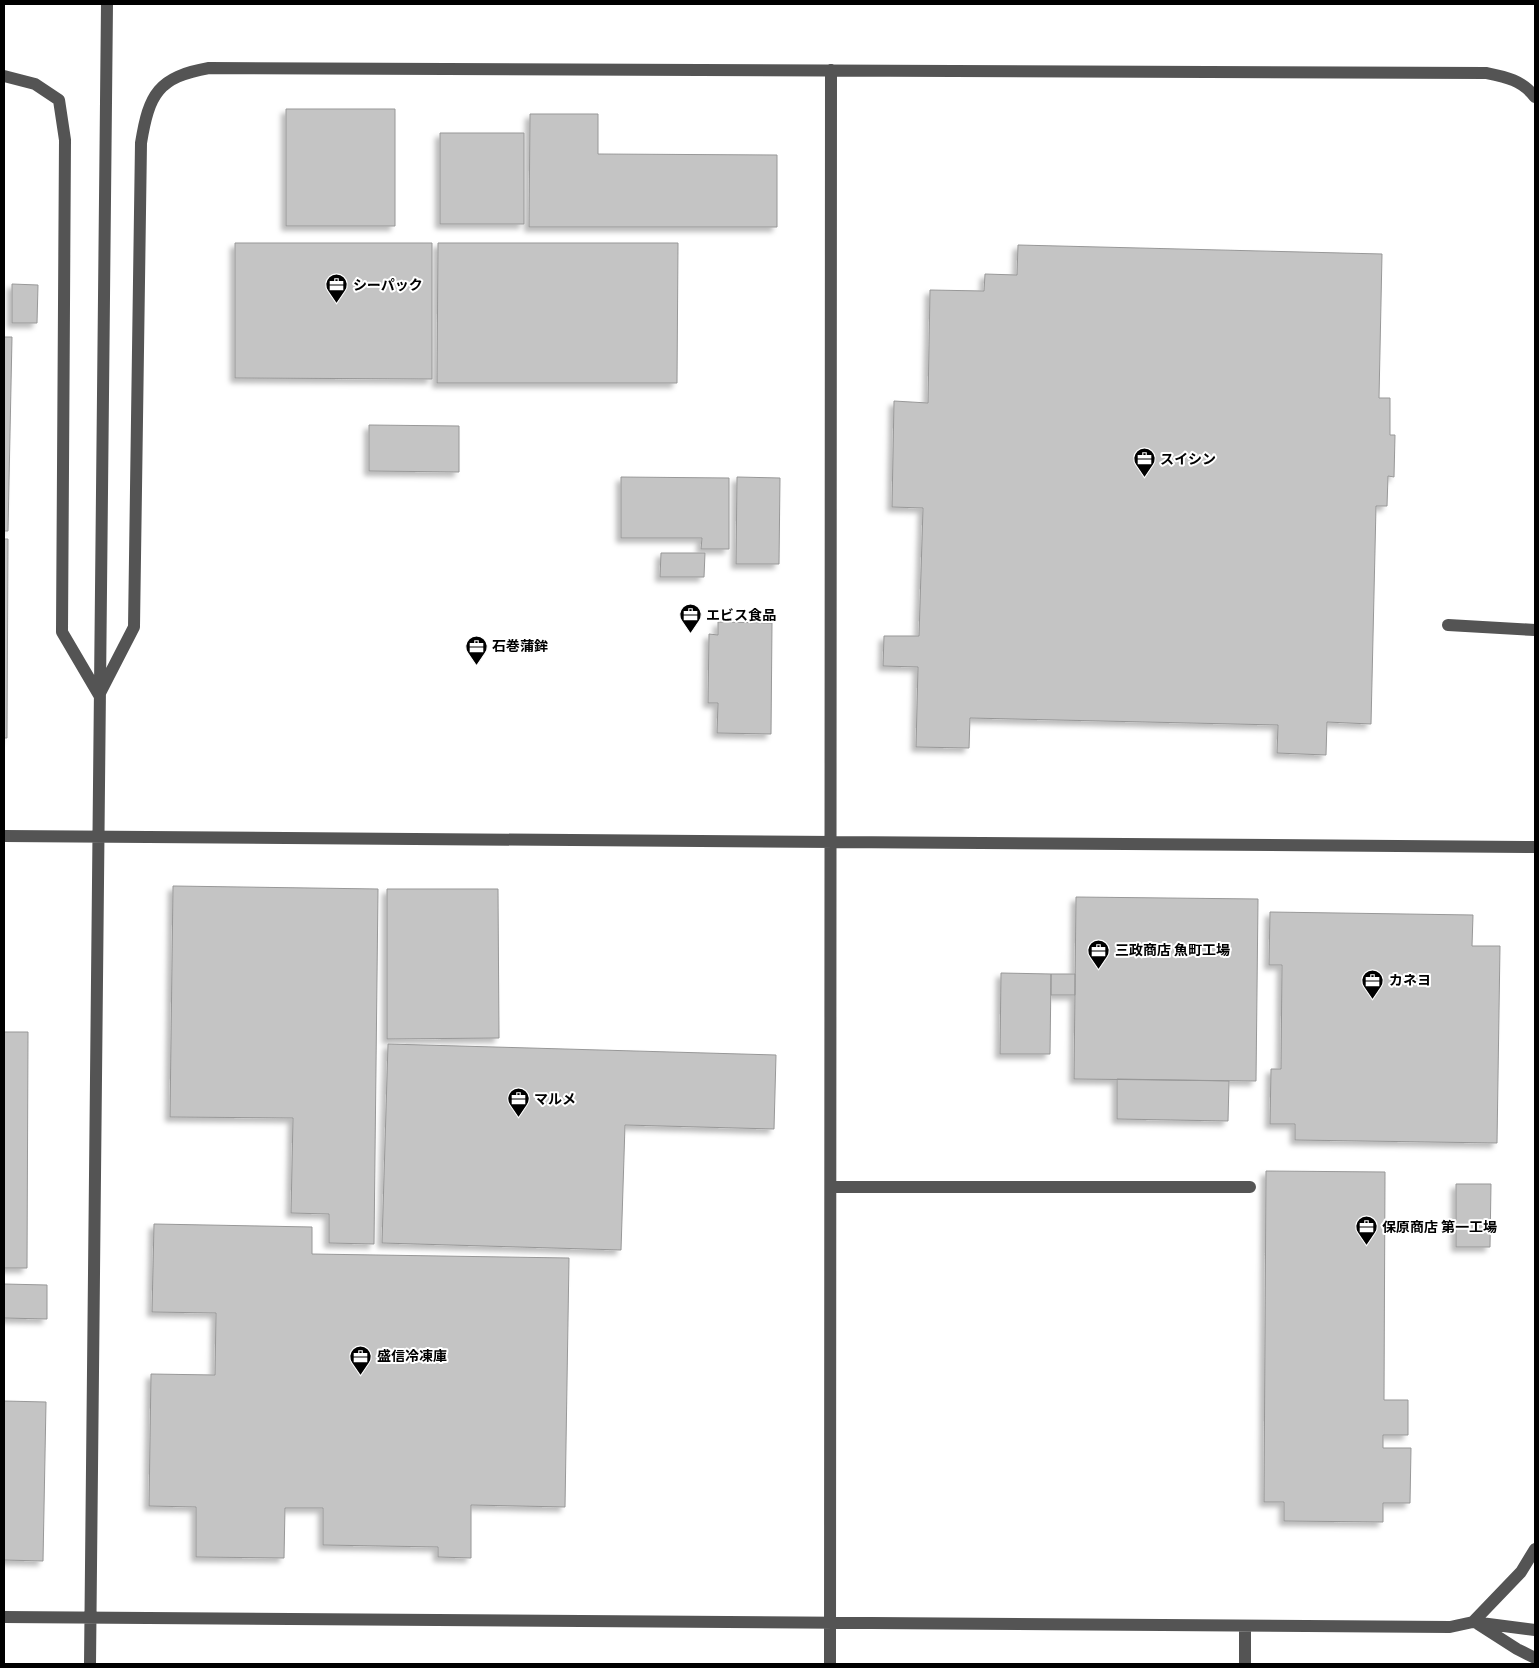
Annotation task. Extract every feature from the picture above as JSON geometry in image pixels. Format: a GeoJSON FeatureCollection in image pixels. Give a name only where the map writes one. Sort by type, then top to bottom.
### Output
{"type":"FeatureCollection","features":[{"type":"Feature","properties":{"kind":"street"},"geometry":{"type":"LineString","coordinates":[[90,1664],[107,4]]}},
{"type":"Feature","properties":{"kind":"street"},"geometry":{"type":"LineString","coordinates":[[100,695],[134,627],[141,142],[146,114],[156,94],[172,79],[191,71],[209,68],[1486,73],[1510,77],[1530,90],[1535,97]]}},
{"type":"Feature","properties":{"kind":"street"},"geometry":{"type":"LineString","coordinates":[[830,1664],[832,70]]}},
{"type":"Feature","properties":{"kind":"street"},"geometry":{"type":"LineString","coordinates":[[4,76],[35,84],[59,100],[65,140],[62,632],[100,695]]}},
{"type":"Feature","properties":{"kind":"street"},"geometry":{"type":"LineString","coordinates":[[1448,625],[1535,630]]}},
{"type":"Feature","properties":{"kind":"street"},"geometry":{"type":"LineString","coordinates":[[4,836],[1535,847]]}},
{"type":"Feature","properties":{"kind":"street"},"geometry":{"type":"LineString","coordinates":[[831,1187],[1250,1187]]}},
{"type":"Feature","properties":{"kind":"street"},"geometry":{"type":"LineString","coordinates":[[1473,1622],[1521,1572],[1535,1549]]}},
{"type":"Feature","properties":{"kind":"street"},"geometry":{"type":"LineString","coordinates":[[4,1617],[1450,1627],[1473,1622],[1535,1630]]}},
{"type":"Feature","properties":{"kind":"street"},"geometry":{"type":"LineString","coordinates":[[1473,1622],[1535,1658]]}},
{"type":"Feature","properties":{"kind":"street"},"geometry":{"type":"LineString","coordinates":[[1245,1626],[1245,1664]]}},
{"type":"Feature","properties":{"kind":"building"},"geometry":{"type":"Polygon","coordinates":[[[286,109],[395,109],[395,226],[286,226],[286,109]]]}},
{"type":"Feature","properties":{"kind":"building"},"geometry":{"type":"Polygon","coordinates":[[[530,114],[598,114],[598,154],[777,155],[777,227],[529,227],[530,114]]]}},
{"type":"Feature","properties":{"kind":"building"},"geometry":{"type":"Polygon","coordinates":[[[440,133],[524,133],[524,224],[440,224],[440,133]]]}},
{"type":"Feature","properties":{"kind":"building"},"geometry":{"type":"Polygon","coordinates":[[[235,243],[432,243],[432,379],[235,378],[235,243]]]}},
{"type":"Feature","properties":{"kind":"building"},"geometry":{"type":"Polygon","coordinates":[[[438,243],[678,243],[677,383],[437,383],[438,243]]]}},
{"type":"Feature","properties":{"kind":"building"},"geometry":{"type":"Polygon","coordinates":[[[1018,245],[1382,254],[1379,398],[1390,398],[1390,435],[1395,435],[1394,477],[1388,476],[1387,506],[1376,506],[1371,724],[1327,722],[1326,755],[1277,753],[1278,725],[970,718],[969,748],[916,747],[918,667],[883,666],[884,636],[919,636],[923,508],[892,507],[894,401],[928,403],[930,290],[984,291],[985,274],[1017,275],[1018,245]]]}},
{"type":"Feature","properties":{"kind":"building"},"geometry":{"type":"Polygon","coordinates":[[[12,284],[38,285],[37,323],[12,323],[12,284]]]}},
{"type":"Feature","properties":{"kind":"building"},"geometry":{"type":"Polygon","coordinates":[[[4,337],[12,337],[8,531],[4,531],[4,337]]]}},
{"type":"Feature","properties":{"kind":"building"},"geometry":{"type":"Polygon","coordinates":[[[369,425],[459,426],[459,472],[369,471],[369,425]]]}},
{"type":"Feature","properties":{"kind":"building"},"geometry":{"type":"Polygon","coordinates":[[[621,477],[729,478],[729,549],[701,549],[702,538],[621,538],[621,477]]]}},
{"type":"Feature","properties":{"kind":"building"},"geometry":{"type":"Polygon","coordinates":[[[737,477],[780,478],[779,564],[736,564],[737,477]]]}},
{"type":"Feature","properties":{"kind":"building"},"geometry":{"type":"Polygon","coordinates":[[[4,539],[8,539],[7,738],[4,738],[4,539]]]}},
{"type":"Feature","properties":{"kind":"building"},"geometry":{"type":"Polygon","coordinates":[[[661,553],[705,553],[704,577],[660,577],[661,553]]]}},
{"type":"Feature","properties":{"kind":"building"},"geometry":{"type":"Polygon","coordinates":[[[718,622],[772,623],[771,734],[717,733],[718,703],[708,703],[709,634],[718,635],[718,622]]]}},
{"type":"Feature","properties":{"kind":"building"},"geometry":{"type":"Polygon","coordinates":[[[173,886],[378,889],[374,1244],[329,1243],[329,1214],[291,1213],[293,1118],[170,1117],[173,886]]]}},
{"type":"Feature","properties":{"kind":"building"},"geometry":{"type":"Polygon","coordinates":[[[387,889],[498,889],[499,1038],[387,1039],[387,889]]]}},
{"type":"Feature","properties":{"kind":"building"},"geometry":{"type":"Polygon","coordinates":[[[1076,897],[1258,899],[1256,1081],[1074,1079],[1076,897]]]}},
{"type":"Feature","properties":{"kind":"building"},"geometry":{"type":"Polygon","coordinates":[[[1270,912],[1473,915],[1472,946],[1500,946],[1497,1143],[1295,1140],[1295,1124],[1270,1124],[1271,1069],[1281,1069],[1282,965],[1269,965],[1270,912]]]}},
{"type":"Feature","properties":{"kind":"building"},"geometry":{"type":"Polygon","coordinates":[[[1001,973],[1051,974],[1050,1054],[1000,1054],[1001,973]]]}},
{"type":"Feature","properties":{"kind":"building"},"geometry":{"type":"Polygon","coordinates":[[[1051,974],[1075,974],[1075,995],[1051,995],[1051,974]]]}},
{"type":"Feature","properties":{"kind":"building"},"geometry":{"type":"Polygon","coordinates":[[[4,1032],[28,1032],[27,1268],[4,1268],[4,1032]]]}},
{"type":"Feature","properties":{"kind":"building"},"geometry":{"type":"Polygon","coordinates":[[[388,1044],[776,1055],[774,1129],[625,1125],[621,1250],[382,1243],[388,1044]]]}},
{"type":"Feature","properties":{"kind":"building"},"geometry":{"type":"Polygon","coordinates":[[[1117,1079],[1229,1081],[1228,1121],[1117,1119],[1117,1079]]]}},
{"type":"Feature","properties":{"kind":"building"},"geometry":{"type":"Polygon","coordinates":[[[1266,1171],[1385,1172],[1384,1400],[1408,1400],[1408,1435],[1383,1435],[1383,1448],[1411,1448],[1410,1503],[1383,1503],[1383,1522],[1284,1521],[1284,1502],[1264,1502],[1266,1171]]]}},
{"type":"Feature","properties":{"kind":"building"},"geometry":{"type":"Polygon","coordinates":[[[1456,1184],[1491,1184],[1490,1247],[1456,1247],[1456,1184]]]}},
{"type":"Feature","properties":{"kind":"building"},"geometry":{"type":"Polygon","coordinates":[[[154,1224],[312,1227],[312,1254],[569,1258],[565,1507],[471,1505],[471,1558],[438,1557],[438,1547],[323,1545],[323,1508],[285,1508],[284,1558],[196,1557],[196,1507],[149,1506],[151,1374],[215,1375],[216,1313],[152,1312],[154,1224]]]}},
{"type":"Feature","properties":{"kind":"building"},"geometry":{"type":"Polygon","coordinates":[[[4,1284],[47,1285],[47,1319],[4,1318],[4,1284]]]}},
{"type":"Feature","properties":{"kind":"building"},"geometry":{"type":"Polygon","coordinates":[[[4,1401],[46,1402],[43,1561],[4,1560],[4,1401]]]}},
{"type":"Feature","properties":{"kind":"place","name":"シーパック"},"geometry":{"type":"Point","coordinates":[337,304]}},
{"type":"Feature","properties":{"kind":"place","name":"スイシン"},"geometry":{"type":"Point","coordinates":[1144,478]}},
{"type":"Feature","properties":{"kind":"place","name":"エビス食品"},"geometry":{"type":"Point","coordinates":[690,634]}},
{"type":"Feature","properties":{"kind":"place","name":"石巻蒲鉾"},"geometry":{"type":"Point","coordinates":[476,665]}},
{"type":"Feature","properties":{"kind":"place","name":"三政商店 魚町工場"},"geometry":{"type":"Point","coordinates":[1099,969]}},
{"type":"Feature","properties":{"kind":"place","name":"カネヨ"},"geometry":{"type":"Point","coordinates":[1373,999]}},
{"type":"Feature","properties":{"kind":"place","name":"マルメ"},"geometry":{"type":"Point","coordinates":[518,1118]}},
{"type":"Feature","properties":{"kind":"place","name":"保原商店 第一工場"},"geometry":{"type":"Point","coordinates":[1366,1246]}},
{"type":"Feature","properties":{"kind":"place","name":"盛信冷凍庫"},"geometry":{"type":"Point","coordinates":[361,1375]}}]}
